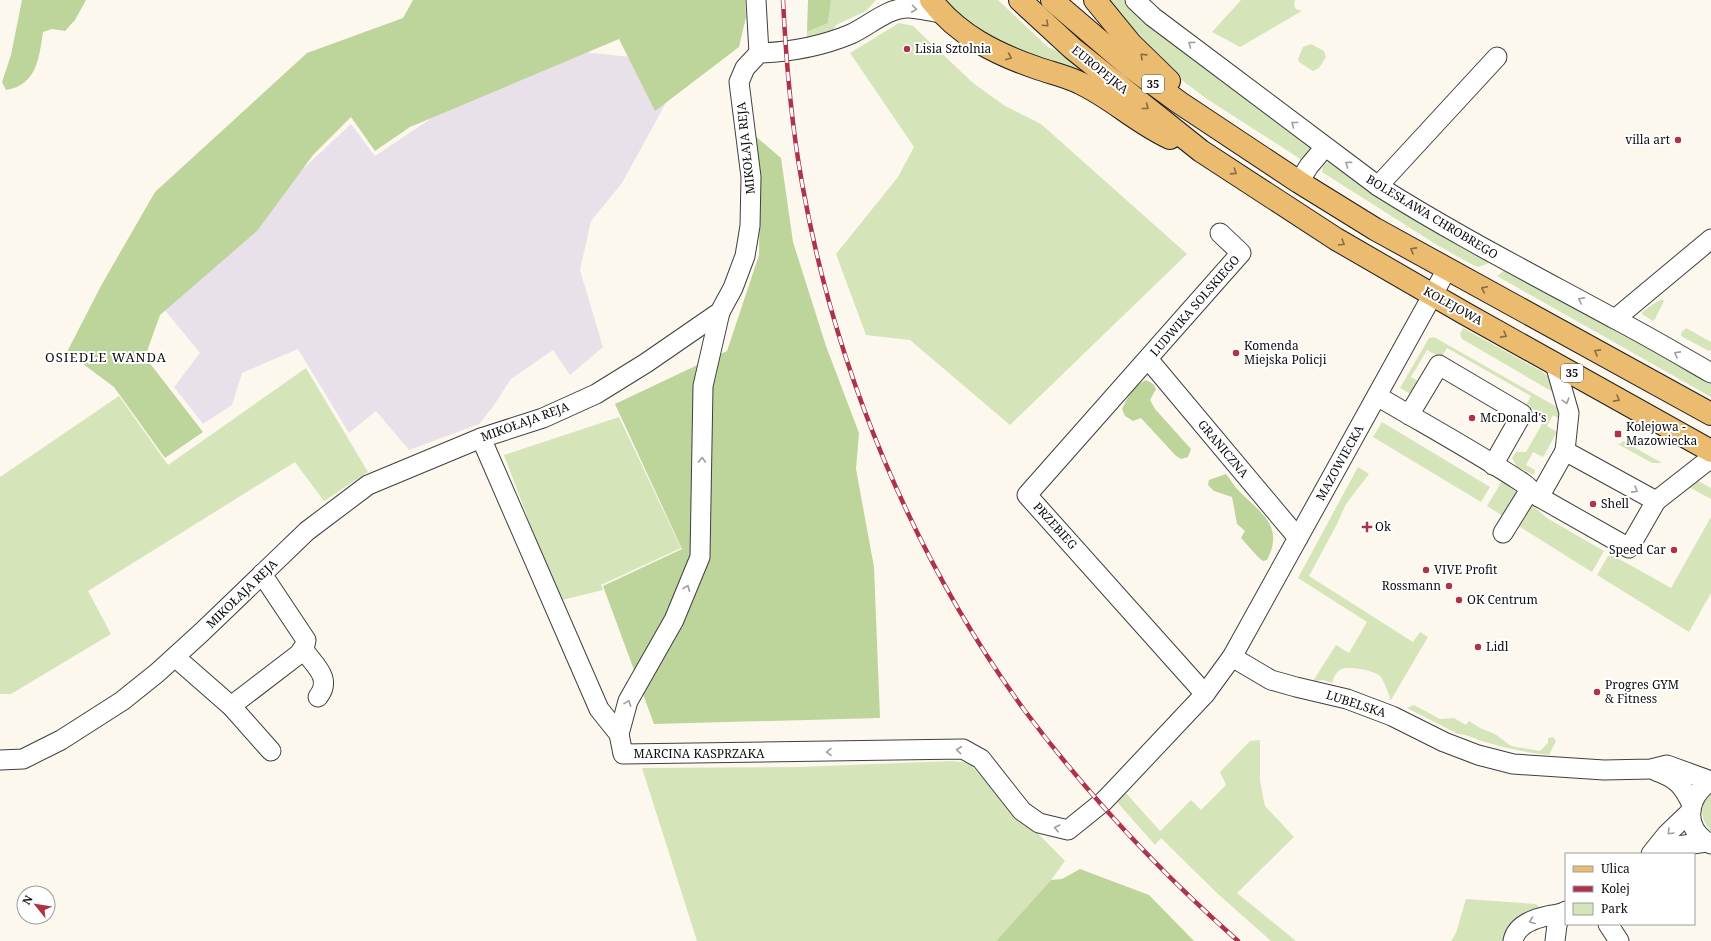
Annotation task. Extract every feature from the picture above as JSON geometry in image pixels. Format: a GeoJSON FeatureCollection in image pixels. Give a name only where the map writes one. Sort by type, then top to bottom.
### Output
{"type":"FeatureCollection","features":[{"type":"Feature","properties":{"kind":"main road","name":"EUROPEJKA"},"geometry":{"type":"LineString","coordinates":[[1020,0],[1072,48],[1201,151]]}},
{"type":"Feature","properties":{"kind":"main road","name":"EUROPEJKA"},"geometry":{"type":"LineString","coordinates":[[1052,0],[1128,65],[1180,103],[1223,131]]}},
{"type":"Feature","properties":{"kind":"main road"},"geometry":{"type":"LineString","coordinates":[[1095,0],[1131,44],[1223,131]]}},
{"type":"Feature","properties":{"kind":"main road"},"geometry":{"type":"LineString","coordinates":[[936,7],[964,33],[989,49],[1034,67],[1079,82],[1107,98],[1142,124],[1201,151]]}},
{"type":"Feature","properties":{"kind":"main road","name":"35"},"geometry":{"type":"LineString","coordinates":[[1223,131],[1299,182],[1375,229],[1711,414]]}},
{"type":"Feature","properties":{"kind":"main road","name":"KOLEJOWA"},"geometry":{"type":"LineString","coordinates":[[1201,151],[1336,239],[1711,451]]}},
{"type":"Feature","properties":{"kind":"street"},"geometry":{"type":"LineString","coordinates":[[756,0],[759,53],[794,51],[834,41],[852,34],[879,19],[891,6],[908,8],[936,7]]}},
{"type":"Feature","properties":{"kind":"street","name":"BOLESŁAWA CHROBREGO"},"geometry":{"type":"LineString","coordinates":[[1135,0],[1153,17],[1196,48],[1325,148],[1378,186],[1496,256],[1615,319],[1711,373]]}},
{"type":"Feature","properties":{"kind":"street","name":"MIKOŁAJA REJA"},"geometry":{"type":"LineString","coordinates":[[0,760],[23,759],[61,740],[122,701],[175,657],[307,531],[368,485],[481,438],[543,418],[596,394],[646,363],[720,312],[733,288],[745,256],[750,226],[751,177],[738,82],[745,68],[759,53]]}},
{"type":"Feature","properties":{"kind":"street"},"geometry":{"type":"LineString","coordinates":[[1378,186],[1497,57]]}},
{"type":"Feature","properties":{"kind":"street"},"geometry":{"type":"LineString","coordinates":[[1299,182],[1309,166],[1325,148]]}},
{"type":"Feature","properties":{"kind":"street","name":"LUDWIKA SOLSKIEGO"},"geometry":{"type":"LineString","coordinates":[[1148,359],[1241,253],[1220,234]]}},
{"type":"Feature","properties":{"kind":"street"},"geometry":{"type":"LineString","coordinates":[[1615,319],[1711,239]]}},
{"type":"Feature","properties":{"kind":"street","name":"MAZOWIECKA"},"geometry":{"type":"LineString","coordinates":[[1232,657],[1447,269]]}},
{"type":"Feature","properties":{"kind":"street","name":"MARCINA KASPRZAKA"},"geometry":{"type":"LineString","coordinates":[[720,312],[703,386],[700,556],[674,620],[628,700],[619,734],[623,754],[963,749],[981,759],[1022,811],[1039,823],[1068,830],[1100,804],[1205,694]]}},
{"type":"Feature","properties":{"kind":"street","name":"GRANICZNA"},"geometry":{"type":"LineString","coordinates":[[1148,359],[1298,538]]}},
{"type":"Feature","properties":{"kind":"street","name":"PRZEBIEG"},"geometry":{"type":"LineString","coordinates":[[1148,359],[1027,495],[1205,694]]}},
{"type":"Feature","properties":{"kind":"street"},"geometry":{"type":"LineString","coordinates":[[1504,533],[1565,451],[1569,413],[1555,364]]}},
{"type":"Feature","properties":{"kind":"street"},"geometry":{"type":"LineString","coordinates":[[1409,415],[1439,365],[1522,414],[1493,465]]}},
{"type":"Feature","properties":{"kind":"street"},"geometry":{"type":"LineString","coordinates":[[1377,396],[1493,465],[1525,485],[1534,494],[1629,548],[1656,501],[1711,458]]}},
{"type":"Feature","properties":{"kind":"street"},"geometry":{"type":"LineString","coordinates":[[481,438],[599,709],[619,734]]}},
{"type":"Feature","properties":{"kind":"street"},"geometry":{"type":"LineString","coordinates":[[1565,451],[1656,501]]}},
{"type":"Feature","properties":{"kind":"street"},"geometry":{"type":"LineString","coordinates":[[231,706],[303,649],[306,640],[262,574]]}},
{"type":"Feature","properties":{"kind":"street"},"geometry":{"type":"LineString","coordinates":[[303,649],[323,676],[324,687],[318,697]]}},
{"type":"Feature","properties":{"kind":"street"},"geometry":{"type":"LineString","coordinates":[[175,657],[231,706],[271,751]]}},
{"type":"Feature","properties":{"kind":"street"},"geometry":{"type":"LineString","coordinates":[[1205,694],[1232,657]]}},
{"type":"Feature","properties":{"kind":"street","name":"LUBELSKA"},"geometry":{"type":"LineString","coordinates":[[1232,657],[1271,680],[1347,699],[1392,716],[1444,742],[1485,757],[1513,764],[1604,770],[1651,769],[1667,765],[1711,781]]}},
{"type":"Feature","properties":{"kind":"street","name":"LUBELSKA"},"geometry":{"type":"LineString","coordinates":[[1651,769],[1669,775],[1680,784],[1691,808],[1693,825],[1698,834],[1709,843]]}},
{"type":"Feature","properties":{"kind":"street"},"geometry":{"type":"LineString","coordinates":[[1652,853],[1691,808],[1698,792],[1711,781]]}},
{"type":"Feature","properties":{"kind":"street"},"geometry":{"type":"LineString","coordinates":[[1659,853],[1677,846],[1709,843]]}},
{"type":"Feature","properties":{"kind":"street"},"geometry":{"type":"LineString","coordinates":[[1513,941],[1516,930],[1523,925],[1548,915],[1564,913]]}},
{"type":"Feature","properties":{"kind":"street"},"geometry":{"type":"LineString","coordinates":[[1555,941],[1557,925],[1564,913]]}},
{"type":"Feature","properties":{"kind":"street"},"geometry":{"type":"LineString","coordinates":[[1609,925],[1619,941]]}},
{"type":"Feature","properties":{"kind":"shaded area"},"geometry":{"type":"Polygon","coordinates":[[[574,51],[631,57],[667,101],[622,183],[591,221],[580,270],[603,347],[570,375],[553,350],[511,379],[492,408],[479,424],[409,450],[376,411],[349,433],[298,349],[242,373],[232,405],[203,424],[174,387],[200,353],[159,303],[351,124],[375,156],[475,89],[574,51]]]}},
{"type":"Feature","properties":{"kind":"green space"},"geometry":{"type":"Polygon","coordinates":[[[22,0],[86,0],[75,20],[65,31],[52,29],[43,32],[35,69],[24,82],[16,87],[6,90],[2,82],[11,55],[22,0]]]}},
{"type":"Feature","properties":{"kind":"green space"},"geometry":{"type":"Polygon","coordinates":[[[413,0],[745,0],[746,17],[739,47],[655,111],[619,39],[410,127],[375,151],[351,117],[313,155],[257,231],[160,315],[145,357],[203,432],[165,458],[114,387],[67,352],[102,284],[155,192],[307,53],[403,18],[413,0]]]}},
{"type":"Feature","properties":{"kind":"green space"},"geometry":{"type":"Polygon","coordinates":[[[808,0],[831,0],[828,23],[807,32],[808,0]]]}},
{"type":"Feature","properties":{"kind":"green space"},"geometry":{"type":"Polygon","coordinates":[[[831,0],[876,0],[866,11],[836,25],[832,32],[807,39],[807,32],[828,23],[831,0]]]}},
{"type":"Feature","properties":{"kind":"green space"},"geometry":{"type":"Polygon","coordinates":[[[945,0],[998,0],[1048,47],[1060,52],[1096,81],[1004,43],[967,22],[945,0]]]}},
{"type":"Feature","properties":{"kind":"green space"},"geometry":{"type":"Polygon","coordinates":[[[1101,0],[1124,0],[1147,20],[1314,145],[1302,160],[1207,99],[1171,72],[1101,0]]]}},
{"type":"Feature","properties":{"kind":"green space"},"geometry":{"type":"Polygon","coordinates":[[[1241,0],[1295,0],[1294,5],[1296,9],[1302,11],[1240,47],[1212,32],[1241,0]]]}},
{"type":"Feature","properties":{"kind":"green space"},"geometry":{"type":"Polygon","coordinates":[[[899,23],[913,26],[973,83],[1005,106],[1041,124],[1187,254],[1010,425],[910,340],[866,335],[836,254],[898,177],[914,147],[850,53],[899,23]]]}},
{"type":"Feature","properties":{"kind":"green space"},"geometry":{"type":"Polygon","coordinates":[[[1311,44],[1324,51],[1326,57],[1319,68],[1313,71],[1299,62],[1298,59],[1303,47],[1311,44]]]}},
{"type":"Feature","properties":{"kind":"green space"},"geometry":{"type":"Polygon","coordinates":[[[754,135],[781,158],[793,242],[826,346],[859,433],[856,469],[874,567],[880,718],[654,724],[603,586],[682,549],[615,404],[727,351],[759,255],[760,180],[754,135]]]}},
{"type":"Feature","properties":{"kind":"green space"},"geometry":{"type":"Polygon","coordinates":[[[1329,161],[1491,262],[1479,267],[1475,266],[1437,245],[1322,172],[1323,166],[1329,161]]]}},
{"type":"Feature","properties":{"kind":"green space"},"geometry":{"type":"Polygon","coordinates":[[[1506,269],[1711,382],[1711,397],[1497,276],[1506,269]]]}},
{"type":"Feature","properties":{"kind":"green space"},"geometry":{"type":"Polygon","coordinates":[[[1661,299],[1664,301],[1653,321],[1642,314],[1642,312],[1661,299]]]}},
{"type":"Feature","properties":{"kind":"green space"},"geometry":{"type":"Polygon","coordinates":[[[1463,328],[1541,371],[1552,379],[1558,395],[1462,339],[1460,334],[1463,328]]]}},
{"type":"Feature","properties":{"kind":"green space"},"geometry":{"type":"Polygon","coordinates":[[[1686,328],[1711,342],[1711,350],[1709,351],[1681,336],[1681,333],[1686,328]]]}},
{"type":"Feature","properties":{"kind":"green space"},"geometry":{"type":"Polygon","coordinates":[[[1434,337],[1564,411],[1561,420],[1553,415],[1547,426],[1557,432],[1543,457],[1533,452],[1526,465],[1535,470],[1534,475],[1517,467],[1512,458],[1516,452],[1526,452],[1546,417],[1526,405],[1531,396],[1447,348],[1441,358],[1427,350],[1411,377],[1421,383],[1413,393],[1409,393],[1400,388],[1429,338],[1434,337]]]}},
{"type":"Feature","properties":{"kind":"green space"},"geometry":{"type":"Polygon","coordinates":[[[306,368],[368,472],[324,501],[295,462],[88,591],[111,634],[11,694],[0,694],[0,477],[119,396],[168,465],[306,368]]]}},
{"type":"Feature","properties":{"kind":"green space"},"geometry":{"type":"Polygon","coordinates":[[[1146,380],[1153,384],[1156,389],[1150,400],[1155,409],[1191,449],[1188,457],[1181,459],[1176,456],[1141,418],[1133,421],[1125,416],[1122,409],[1129,396],[1138,385],[1146,380]]]}},
{"type":"Feature","properties":{"kind":"green space"},"geometry":{"type":"Polygon","coordinates":[[[619,417],[681,548],[601,585],[603,590],[562,600],[538,545],[504,455],[619,417]]]}},
{"type":"Feature","properties":{"kind":"green space"},"geometry":{"type":"Polygon","coordinates":[[[1382,422],[1490,487],[1481,502],[1373,437],[1382,422]]]}},
{"type":"Feature","properties":{"kind":"green space"},"geometry":{"type":"Polygon","coordinates":[[[1623,441],[1662,463],[1652,463],[1616,443],[1620,444],[1623,441]]]}},
{"type":"Feature","properties":{"kind":"green space"},"geometry":{"type":"Polygon","coordinates":[[[1358,467],[1369,474],[1346,504],[1309,576],[1413,642],[1420,632],[1428,637],[1391,700],[1381,677],[1378,674],[1367,670],[1349,668],[1340,670],[1332,683],[1323,680],[1313,681],[1336,645],[1349,653],[1367,622],[1298,578],[1358,467]]]}},
{"type":"Feature","properties":{"kind":"green space"},"geometry":{"type":"Polygon","coordinates":[[[1226,474],[1237,489],[1262,513],[1272,529],[1272,548],[1267,560],[1263,561],[1258,557],[1241,538],[1245,531],[1237,524],[1232,497],[1214,491],[1208,485],[1209,480],[1226,474]]]}},
{"type":"Feature","properties":{"kind":"green space"},"geometry":{"type":"Polygon","coordinates":[[[1693,478],[1711,488],[1711,499],[1687,486],[1693,478]]]}},
{"type":"Feature","properties":{"kind":"green space"},"geometry":{"type":"Polygon","coordinates":[[[1502,481],[1519,494],[1506,518],[1487,506],[1502,481]]]}},
{"type":"Feature","properties":{"kind":"green space"},"geometry":{"type":"Polygon","coordinates":[[[1529,506],[1533,506],[1547,518],[1604,551],[1592,572],[1517,525],[1529,506]]]}},
{"type":"Feature","properties":{"kind":"green space"},"geometry":{"type":"Polygon","coordinates":[[[1711,517],[1711,593],[1689,632],[1597,575],[1608,556],[1614,556],[1671,588],[1711,517]]]}},
{"type":"Feature","properties":{"kind":"green space"},"geometry":{"type":"Polygon","coordinates":[[[1414,705],[1440,719],[1454,718],[1466,725],[1469,721],[1480,728],[1495,734],[1511,746],[1540,751],[1548,743],[1548,738],[1553,737],[1556,741],[1549,755],[1525,752],[1501,746],[1458,734],[1407,708],[1414,705]]]}},
{"type":"Feature","properties":{"kind":"green space"},"geometry":{"type":"Polygon","coordinates":[[[1260,740],[1260,781],[1265,806],[1294,837],[1237,893],[1296,941],[1271,941],[1218,894],[1161,838],[1155,845],[1117,802],[1126,793],[1160,831],[1191,800],[1201,810],[1226,785],[1220,772],[1250,741],[1260,740]]]}},
{"type":"Feature","properties":{"kind":"green space"},"geometry":{"type":"Polygon","coordinates":[[[951,761],[969,763],[1065,861],[1051,880],[996,941],[697,941],[642,768],[799,767],[951,761]]]}},
{"type":"Feature","properties":{"kind":"green space"},"geometry":{"type":"Polygon","coordinates":[[[1711,794],[1711,831],[1707,827],[1702,812],[1704,803],[1711,794]]]}},
{"type":"Feature","properties":{"kind":"green space"},"geometry":{"type":"Polygon","coordinates":[[[1080,869],[1149,895],[1194,941],[996,941],[1051,880],[1062,879],[1080,869]]]}},
{"type":"Feature","properties":{"kind":"green space"},"geometry":{"type":"Polygon","coordinates":[[[1466,899],[1536,904],[1540,908],[1532,918],[1508,941],[1451,941],[1456,933],[1466,899]]]}},
{"type":"Feature","properties":{"kind":"railway"},"geometry":{"type":"LineString","coordinates":[[783,0],[787,69],[792,114],[802,183],[816,253],[835,322],[858,391],[884,459],[914,526],[948,590],[985,652],[1025,711],[1049,742],[1126,832],[1181,888],[1238,941]]}},
{"type":"Feature","properties":{"kind":"place","name":"Lisia Sztolnia"},"geometry":{"type":"Point","coordinates":[907,49]}},
{"type":"Feature","properties":{"kind":"place","name":"villa art"},"geometry":{"type":"Point","coordinates":[1678,140]}},
{"type":"Feature","properties":{"kind":"place","name":"Komenda Miejska Policji"},"geometry":{"type":"Point","coordinates":[1236,353]}},
{"type":"Feature","properties":{"kind":"place","name":"McDonald's"},"geometry":{"type":"Point","coordinates":[1472,418]}},
{"type":"Feature","properties":{"kind":"place","name":"Kolejowa - Mazowiecka"},"geometry":{"type":"Point","coordinates":[1618,434]}},
{"type":"Feature","properties":{"kind":"place","name":"Shell"},"geometry":{"type":"Point","coordinates":[1593,504]}},
{"type":"Feature","properties":{"kind":"place","name":"Ok"},"geometry":{"type":"Point","coordinates":[1367,527]}},
{"type":"Feature","properties":{"kind":"place","name":"Speed Car"},"geometry":{"type":"Point","coordinates":[1674,550]}},
{"type":"Feature","properties":{"kind":"place","name":"VIVE Profit"},"geometry":{"type":"Point","coordinates":[1426,570]}},
{"type":"Feature","properties":{"kind":"place","name":"Rossmann"},"geometry":{"type":"Point","coordinates":[1449,586]}},
{"type":"Feature","properties":{"kind":"place","name":"OK Centrum"},"geometry":{"type":"Point","coordinates":[1459,600]}},
{"type":"Feature","properties":{"kind":"place","name":"Lidl"},"geometry":{"type":"Point","coordinates":[1478,647]}},
{"type":"Feature","properties":{"kind":"place","name":"Progres GYM & Fitness"},"geometry":{"type":"Point","coordinates":[1597,692]}},
{"type":"Feature","properties":{"kind":"district","name":"OSIEDLE WANDA"},"geometry":{"type":"Point","coordinates":[106,357]}}]}
